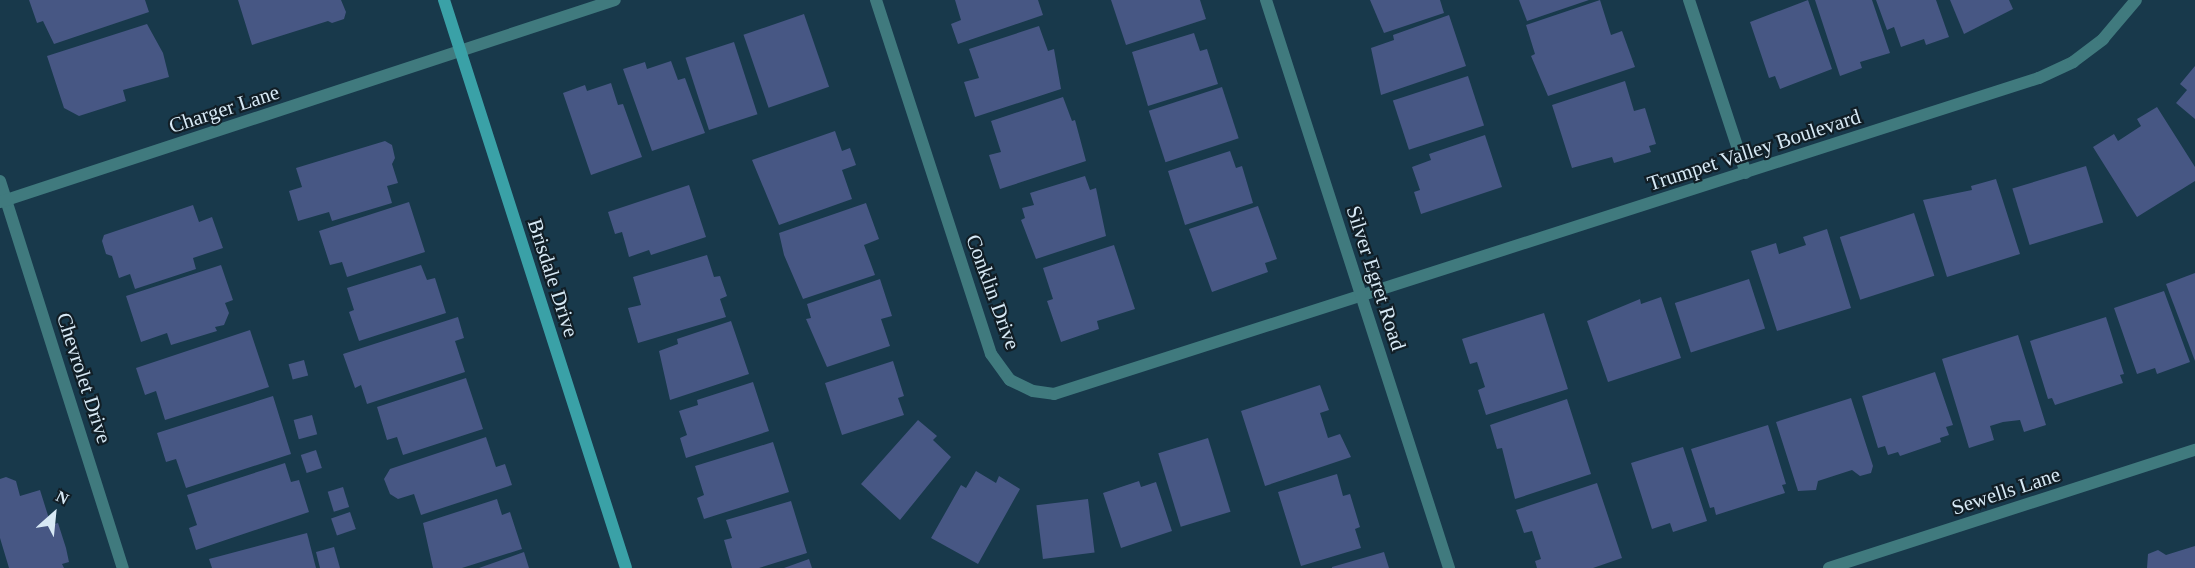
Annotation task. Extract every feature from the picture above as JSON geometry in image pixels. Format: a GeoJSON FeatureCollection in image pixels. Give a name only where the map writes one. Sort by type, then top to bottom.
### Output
{"type":"FeatureCollection","features":[{"type":"Feature","properties":{"kind":"street","name":"Brisdale Drive"},"geometry":{"type":"LineString","coordinates":[[444,0],[626,568]]}},
{"type":"Feature","properties":{"kind":"street","name":"Charger Lane"},"geometry":{"type":"LineString","coordinates":[[3,201],[615,0]]}},
{"type":"Feature","properties":{"kind":"street","name":"Conklin Drive"},"geometry":{"type":"LineString","coordinates":[[876,0],[978,320],[992,354],[1010,380],[1033,392],[1054,394],[1361,296]]}},
{"type":"Feature","properties":{"kind":"street","name":"Silver Egret Road"},"geometry":{"type":"LineString","coordinates":[[1266,0],[1449,568]]}},
{"type":"Feature","properties":{"kind":"street"},"geometry":{"type":"LineString","coordinates":[[1689,0],[1746,173]]}},
{"type":"Feature","properties":{"kind":"street","name":"Trumpet Valley Boulevard"},"geometry":{"type":"LineString","coordinates":[[1361,296],[2039,78],[2073,62],[2103,39],[2136,0]]}},
{"type":"Feature","properties":{"kind":"street","name":"Chevrolet Drive"},"geometry":{"type":"LineString","coordinates":[[0,181],[3,201],[123,568]]}},
{"type":"Feature","properties":{"kind":"street","name":"Sewells Lane"},"geometry":{"type":"LineString","coordinates":[[1828,568],[2195,450]]}},
{"type":"Feature","properties":{"kind":"building"},"geometry":{"type":"Polygon","coordinates":[[[29,0],[145,0],[149,12],[54,44],[43,21],[37,23],[29,0]]]}},
{"type":"Feature","properties":{"kind":"building"},"geometry":{"type":"Polygon","coordinates":[[[238,0],[341,0],[346,12],[344,19],[332,23],[328,21],[252,45],[238,0]]]}},
{"type":"Feature","properties":{"kind":"building"},"geometry":{"type":"Polygon","coordinates":[[[955,0],[1038,0],[1043,15],[958,44],[951,24],[961,20],[955,0]]]}},
{"type":"Feature","properties":{"kind":"building"},"geometry":{"type":"Polygon","coordinates":[[[1111,0],[1200,0],[1206,19],[1126,45],[1111,0]]]}},
{"type":"Feature","properties":{"kind":"building"},"geometry":{"type":"Polygon","coordinates":[[[1370,0],[1440,0],[1444,13],[1384,33],[1370,0]]]}},
{"type":"Feature","properties":{"kind":"building"},"geometry":{"type":"Polygon","coordinates":[[[1519,0],[1589,0],[1527,21],[1519,0]]]}},
{"type":"Feature","properties":{"kind":"building"},"geometry":{"type":"Polygon","coordinates":[[[1600,0],[1611,35],[1622,31],[1635,67],[1548,96],[1531,56],[1535,54],[1526,25],[1600,0]]]}},
{"type":"Feature","properties":{"kind":"building"},"geometry":{"type":"Polygon","coordinates":[[[1808,0],[1832,69],[1780,89],[1775,76],[1769,78],[1750,22],[1808,0]]]}},
{"type":"Feature","properties":{"kind":"building"},"geometry":{"type":"Polygon","coordinates":[[[1815,0],[1872,0],[1890,53],[1860,62],[1862,68],[1840,76],[1815,0]]]}},
{"type":"Feature","properties":{"kind":"building"},"geometry":{"type":"Polygon","coordinates":[[[1876,0],[1936,0],[1949,37],[1926,45],[1924,39],[1901,47],[1894,27],[1887,30],[1876,0]]]}},
{"type":"Feature","properties":{"kind":"building"},"geometry":{"type":"Polygon","coordinates":[[[1950,0],[2009,0],[2013,9],[1964,34],[1950,0]]]}},
{"type":"Feature","properties":{"kind":"building"},"geometry":{"type":"Polygon","coordinates":[[[804,14],[829,87],[769,108],[743,35],[804,14]]]}},
{"type":"Feature","properties":{"kind":"building"},"geometry":{"type":"Polygon","coordinates":[[[1449,15],[1466,66],[1381,95],[1371,48],[1394,40],[1393,35],[1449,15]]]}},
{"type":"Feature","properties":{"kind":"building"},"geometry":{"type":"Polygon","coordinates":[[[147,24],[163,53],[169,77],[123,90],[126,101],[79,116],[64,108],[47,56],[147,24]]]}},
{"type":"Feature","properties":{"kind":"building"},"geometry":{"type":"Polygon","coordinates":[[[1039,26],[1048,51],[1054,49],[1061,89],[975,117],[964,82],[979,78],[969,49],[1039,26]]]}},
{"type":"Feature","properties":{"kind":"building"},"geometry":{"type":"Polygon","coordinates":[[[1194,33],[1200,51],[1207,49],[1218,84],[1148,106],[1132,52],[1194,33]]]}},
{"type":"Feature","properties":{"kind":"building"},"geometry":{"type":"Polygon","coordinates":[[[734,42],[757,114],[709,130],[685,58],[734,42]]]}},
{"type":"Feature","properties":{"kind":"building"},"geometry":{"type":"Polygon","coordinates":[[[671,61],[678,80],[685,78],[705,133],[652,151],[623,69],[645,62],[647,69],[671,61]]]}},
{"type":"Feature","properties":{"kind":"building"},"geometry":{"type":"Polygon","coordinates":[[[2195,66],[2195,119],[2176,103],[2187,90],[2180,84],[2195,66]]]}},
{"type":"Feature","properties":{"kind":"building"},"geometry":{"type":"Polygon","coordinates":[[[1468,76],[1484,125],[1409,150],[1393,100],[1468,76]]]}},
{"type":"Feature","properties":{"kind":"building"},"geometry":{"type":"Polygon","coordinates":[[[1625,81],[1634,111],[1645,108],[1656,144],[1649,146],[1651,152],[1614,163],[1612,157],[1572,168],[1552,105],[1625,81]]]}},
{"type":"Feature","properties":{"kind":"building"},"geometry":{"type":"Polygon","coordinates":[[[611,83],[618,105],[623,104],[642,157],[591,175],[563,93],[585,85],[587,91],[611,83]]]}},
{"type":"Feature","properties":{"kind":"building"},"geometry":{"type":"Polygon","coordinates":[[[1222,87],[1239,138],[1165,162],[1149,111],[1222,87]]]}},
{"type":"Feature","properties":{"kind":"building"},"geometry":{"type":"Polygon","coordinates":[[[1063,97],[1072,121],[1075,120],[1086,161],[1000,189],[989,155],[1001,152],[991,121],[1063,97]]]}},
{"type":"Feature","properties":{"kind":"building"},"geometry":{"type":"Polygon","coordinates":[[[2157,107],[2195,167],[2195,181],[2137,217],[2093,147],[2114,134],[2118,141],[2141,126],[2137,119],[2157,107]]]}},
{"type":"Feature","properties":{"kind":"building"},"geometry":{"type":"Polygon","coordinates":[[[835,131],[842,151],[850,148],[856,165],[842,170],[852,199],[779,225],[752,160],[835,131]]]}},
{"type":"Feature","properties":{"kind":"building"},"geometry":{"type":"Polygon","coordinates":[[[1485,135],[1502,187],[1421,214],[1414,192],[1420,190],[1412,167],[1431,160],[1429,154],[1485,135]]]}},
{"type":"Feature","properties":{"kind":"building"},"geometry":{"type":"Polygon","coordinates":[[[385,141],[392,145],[395,158],[392,164],[398,183],[387,186],[392,203],[332,221],[329,212],[298,221],[289,191],[302,187],[296,168],[385,141]]]}},
{"type":"Feature","properties":{"kind":"building"},"geometry":{"type":"Polygon","coordinates":[[[1230,151],[1236,168],[1242,166],[1253,203],[1185,225],[1168,171],[1230,151]]]}},
{"type":"Feature","properties":{"kind":"building"},"geometry":{"type":"Polygon","coordinates":[[[2086,166],[2103,222],[2030,245],[2012,189],[2086,166]]]}},
{"type":"Feature","properties":{"kind":"building"},"geometry":{"type":"Polygon","coordinates":[[[1085,176],[1090,190],[1096,188],[1106,236],[1036,259],[1021,220],[1025,218],[1022,208],[1034,205],[1030,193],[1085,176]]]}},
{"type":"Feature","properties":{"kind":"building"},"geometry":{"type":"Polygon","coordinates":[[[1996,179],[2020,254],[1947,277],[1923,200],[1972,190],[1971,186],[1996,179]]]}},
{"type":"Feature","properties":{"kind":"building"},"geometry":{"type":"Polygon","coordinates":[[[689,185],[706,237],[651,255],[649,250],[629,257],[622,232],[615,234],[608,212],[689,185]]]}},
{"type":"Feature","properties":{"kind":"building"},"geometry":{"type":"Polygon","coordinates":[[[409,202],[425,252],[347,277],[342,262],[330,265],[319,231],[409,202]]]}},
{"type":"Feature","properties":{"kind":"building"},"geometry":{"type":"Polygon","coordinates":[[[866,203],[879,239],[864,245],[875,275],[803,299],[784,255],[779,233],[866,203]]]}},
{"type":"Feature","properties":{"kind":"building"},"geometry":{"type":"Polygon","coordinates":[[[193,205],[199,222],[212,217],[223,248],[193,258],[196,269],[135,289],[130,274],[119,278],[112,256],[106,254],[102,241],[104,235],[193,205]]]}},
{"type":"Feature","properties":{"kind":"building"},"geometry":{"type":"Polygon","coordinates":[[[1258,206],[1277,259],[1265,263],[1268,272],[1212,292],[1189,229],[1258,206]]]}},
{"type":"Feature","properties":{"kind":"building"},"geometry":{"type":"Polygon","coordinates":[[[1914,213],[1934,276],[1860,300],[1840,237],[1914,213]]]}},
{"type":"Feature","properties":{"kind":"building"},"geometry":{"type":"Polygon","coordinates":[[[1827,229],[1851,308],[1777,331],[1751,251],[1776,243],[1779,254],[1806,245],[1803,237],[1827,229]]]}},
{"type":"Feature","properties":{"kind":"building"},"geometry":{"type":"Polygon","coordinates":[[[1114,245],[1135,309],[1097,321],[1099,329],[1061,342],[1047,301],[1053,299],[1043,268],[1114,245]]]}},
{"type":"Feature","properties":{"kind":"building"},"geometry":{"type":"Polygon","coordinates":[[[707,255],[714,277],[720,276],[727,296],[720,299],[726,317],[638,343],[628,308],[641,305],[633,277],[707,255]]]}},
{"type":"Feature","properties":{"kind":"building"},"geometry":{"type":"Polygon","coordinates":[[[221,265],[233,300],[225,303],[229,313],[224,325],[215,327],[217,331],[171,345],[167,333],[141,342],[126,296],[221,265]]]}},
{"type":"Feature","properties":{"kind":"building"},"geometry":{"type":"Polygon","coordinates":[[[421,265],[427,280],[435,278],[446,313],[359,341],[349,312],[354,310],[347,288],[421,265]]]}},
{"type":"Feature","properties":{"kind":"building"},"geometry":{"type":"Polygon","coordinates":[[[2195,273],[2195,361],[2166,284],[2195,273]]]}},
{"type":"Feature","properties":{"kind":"building"},"geometry":{"type":"Polygon","coordinates":[[[880,279],[892,316],[881,319],[890,346],[827,367],[806,319],[811,318],[807,304],[880,279]]]}},
{"type":"Feature","properties":{"kind":"building"},"geometry":{"type":"Polygon","coordinates":[[[1749,279],[1765,328],[1691,353],[1675,303],[1749,279]]]}},
{"type":"Feature","properties":{"kind":"building"},"geometry":{"type":"Polygon","coordinates":[[[2164,291],[2190,362],[2157,374],[2155,368],[2137,374],[2114,308],[2164,291]]]}},
{"type":"Feature","properties":{"kind":"building"},"geometry":{"type":"Polygon","coordinates":[[[1661,297],[1681,358],[1608,382],[1587,321],[1640,299],[1641,304],[1661,297]]]}},
{"type":"Feature","properties":{"kind":"building"},"geometry":{"type":"Polygon","coordinates":[[[1544,313],[1568,389],[1486,415],[1478,390],[1485,387],[1477,362],[1470,364],[1462,339],[1544,313]]]}},
{"type":"Feature","properties":{"kind":"building"},"geometry":{"type":"Polygon","coordinates":[[[458,317],[464,338],[455,341],[465,372],[367,404],[361,385],[355,388],[343,354],[458,317]]]}},
{"type":"Feature","properties":{"kind":"building"},"geometry":{"type":"Polygon","coordinates":[[[2106,317],[2124,374],[2120,375],[2123,383],[2055,405],[2052,398],[2048,399],[2030,341],[2106,317]]]}},
{"type":"Feature","properties":{"kind":"building"},"geometry":{"type":"Polygon","coordinates":[[[731,321],[749,374],[670,400],[659,351],[678,344],[677,339],[731,321]]]}},
{"type":"Feature","properties":{"kind":"building"},"geometry":{"type":"Polygon","coordinates":[[[250,330],[269,387],[165,420],[156,391],[145,395],[136,368],[250,330]]]}},
{"type":"Feature","properties":{"kind":"building"},"geometry":{"type":"Polygon","coordinates":[[[2018,335],[2046,425],[2024,432],[2020,420],[2003,422],[1990,426],[1994,440],[1969,448],[1942,359],[2018,335]]]}},
{"type":"Feature","properties":{"kind":"building"},"geometry":{"type":"Polygon","coordinates":[[[304,360],[308,375],[293,380],[289,364],[304,360]]]}},
{"type":"Feature","properties":{"kind":"building"},"geometry":{"type":"Polygon","coordinates":[[[893,361],[904,396],[898,398],[904,415],[842,435],[825,383],[893,361]]]}},
{"type":"Feature","properties":{"kind":"building"},"geometry":{"type":"Polygon","coordinates":[[[1935,372],[1953,425],[1946,427],[1949,435],[1940,438],[1941,442],[1900,456],[1898,452],[1888,455],[1885,446],[1878,448],[1862,396],[1935,372]]]}},
{"type":"Feature","properties":{"kind":"building"},"geometry":{"type":"Polygon","coordinates":[[[466,378],[483,429],[403,455],[397,437],[387,440],[377,407],[466,378]]]}},
{"type":"Feature","properties":{"kind":"building"},"geometry":{"type":"Polygon","coordinates":[[[753,382],[769,431],[686,458],[680,438],[687,435],[679,411],[698,405],[697,400],[753,382]]]}},
{"type":"Feature","properties":{"kind":"building"},"geometry":{"type":"Polygon","coordinates":[[[1320,385],[1329,410],[1320,413],[1328,438],[1340,434],[1351,457],[1265,486],[1241,411],[1320,385]]]}},
{"type":"Feature","properties":{"kind":"building"},"geometry":{"type":"Polygon","coordinates":[[[273,396],[291,454],[186,488],[176,459],[166,462],[157,433],[273,396]]]}},
{"type":"Feature","properties":{"kind":"building"},"geometry":{"type":"Polygon","coordinates":[[[1851,398],[1873,466],[1871,473],[1860,476],[1852,470],[1818,481],[1816,490],[1798,491],[1776,422],[1851,398]]]}},
{"type":"Feature","properties":{"kind":"building"},"geometry":{"type":"Polygon","coordinates":[[[1567,399],[1591,474],[1515,499],[1502,448],[1497,449],[1490,425],[1567,399]]]}},
{"type":"Feature","properties":{"kind":"building"},"geometry":{"type":"Polygon","coordinates":[[[312,415],[317,434],[299,439],[294,420],[312,415]]]}},
{"type":"Feature","properties":{"kind":"building"},"geometry":{"type":"Polygon","coordinates":[[[918,420],[937,436],[933,440],[951,457],[900,520],[861,484],[918,420]]]}},
{"type":"Feature","properties":{"kind":"building"},"geometry":{"type":"Polygon","coordinates":[[[1768,425],[1786,484],[1782,485],[1785,493],[1716,515],[1714,507],[1710,508],[1691,449],[1768,425]]]}},
{"type":"Feature","properties":{"kind":"building"},"geometry":{"type":"Polygon","coordinates":[[[486,437],[496,467],[505,464],[512,485],[421,515],[414,494],[398,499],[390,494],[384,479],[390,469],[486,437]]]}},
{"type":"Feature","properties":{"kind":"building"},"geometry":{"type":"Polygon","coordinates":[[[1208,438],[1231,512],[1181,527],[1158,453],[1208,438]]]}},
{"type":"Feature","properties":{"kind":"building"},"geometry":{"type":"Polygon","coordinates":[[[773,442],[789,492],[704,519],[697,498],[704,495],[695,466],[773,442]]]}},
{"type":"Feature","properties":{"kind":"building"},"geometry":{"type":"Polygon","coordinates":[[[1683,447],[1707,521],[1673,532],[1670,523],[1652,529],[1631,463],[1683,447]]]}},
{"type":"Feature","properties":{"kind":"building"},"geometry":{"type":"Polygon","coordinates":[[[316,450],[322,468],[307,473],[301,455],[316,450]]]}},
{"type":"Feature","properties":{"kind":"building"},"geometry":{"type":"Polygon","coordinates":[[[285,463],[291,482],[299,480],[309,512],[196,550],[189,528],[197,525],[187,495],[285,463]]]}},
{"type":"Feature","properties":{"kind":"building"},"geometry":{"type":"Polygon","coordinates":[[[976,471],[996,483],[999,476],[1020,489],[978,564],[931,538],[961,485],[966,488],[976,471]]]}},
{"type":"Feature","properties":{"kind":"building"},"geometry":{"type":"Polygon","coordinates":[[[1337,474],[1343,496],[1350,494],[1360,527],[1355,529],[1361,548],[1301,566],[1278,492],[1337,474]]]}},
{"type":"Feature","properties":{"kind":"building"},"geometry":{"type":"Polygon","coordinates":[[[6,477],[16,481],[20,496],[40,490],[51,525],[58,523],[66,548],[69,562],[62,564],[64,568],[9,568],[0,538],[0,479],[6,477]]]}},
{"type":"Feature","properties":{"kind":"building"},"geometry":{"type":"Polygon","coordinates":[[[1139,481],[1141,487],[1156,482],[1172,531],[1121,548],[1103,493],[1139,481]]]}},
{"type":"Feature","properties":{"kind":"building"},"geometry":{"type":"Polygon","coordinates":[[[1597,483],[1622,558],[1593,568],[1537,568],[1535,561],[1541,559],[1532,531],[1524,533],[1516,510],[1597,483]]]}},
{"type":"Feature","properties":{"kind":"building"},"geometry":{"type":"Polygon","coordinates":[[[343,487],[349,507],[334,512],[328,492],[343,487]]]}},
{"type":"Feature","properties":{"kind":"building"},"geometry":{"type":"Polygon","coordinates":[[[497,499],[502,515],[510,512],[522,549],[462,568],[433,568],[423,523],[497,499]]]}},
{"type":"Feature","properties":{"kind":"building"},"geometry":{"type":"Polygon","coordinates":[[[1088,499],[1095,553],[1043,559],[1036,505],[1088,499]]]}},
{"type":"Feature","properties":{"kind":"building"},"geometry":{"type":"Polygon","coordinates":[[[791,501],[807,553],[759,568],[732,568],[724,540],[732,538],[726,520],[791,501]]]}},
{"type":"Feature","properties":{"kind":"building"},"geometry":{"type":"Polygon","coordinates":[[[350,512],[356,529],[337,536],[331,519],[350,512]]]}},
{"type":"Feature","properties":{"kind":"building"},"geometry":{"type":"Polygon","coordinates":[[[307,533],[316,568],[212,568],[209,559],[307,533]]]}},
{"type":"Feature","properties":{"kind":"building"},"geometry":{"type":"Polygon","coordinates":[[[2195,546],[2195,568],[2147,568],[2148,554],[2158,550],[2166,555],[2195,546]]]}},
{"type":"Feature","properties":{"kind":"building"},"geometry":{"type":"Polygon","coordinates":[[[334,547],[340,568],[320,568],[316,552],[334,547]]]}},
{"type":"Feature","properties":{"kind":"building"},"geometry":{"type":"Polygon","coordinates":[[[524,552],[529,568],[479,568],[524,552]]]}},
{"type":"Feature","properties":{"kind":"building"},"geometry":{"type":"Polygon","coordinates":[[[1384,552],[1389,568],[1332,568],[1332,567],[1384,552]]]}},
{"type":"Feature","properties":{"kind":"building"},"geometry":{"type":"Polygon","coordinates":[[[809,559],[812,568],[784,568],[809,559]]]}}]}
